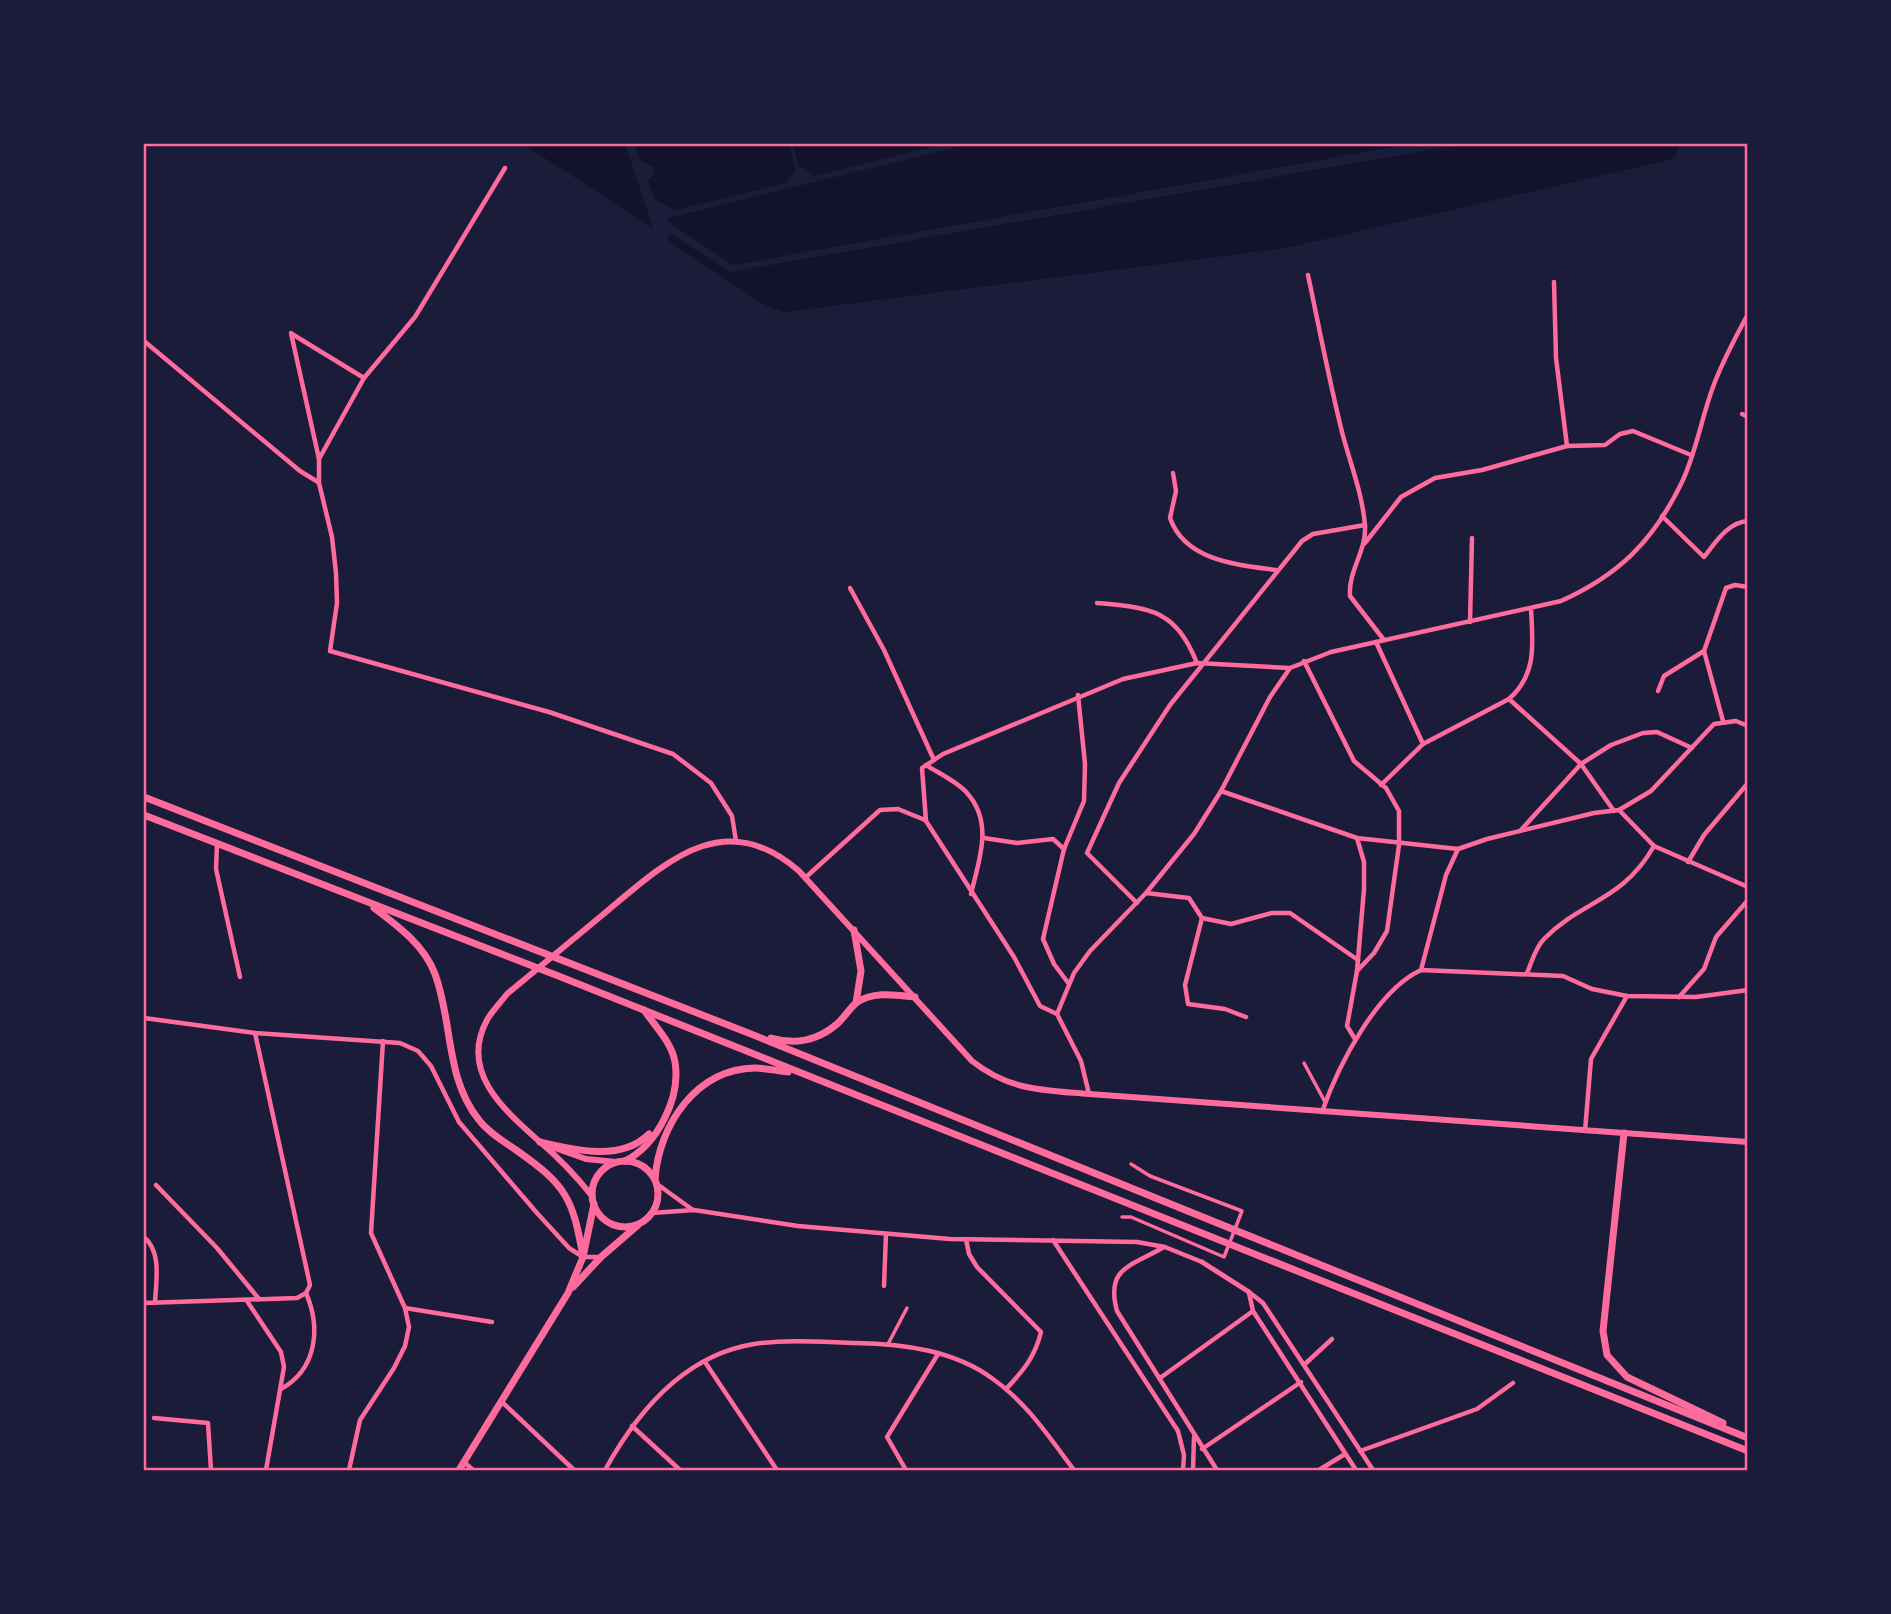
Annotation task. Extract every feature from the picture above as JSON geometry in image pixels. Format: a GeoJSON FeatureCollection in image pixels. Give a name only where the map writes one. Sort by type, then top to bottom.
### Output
{"type":"FeatureCollection","features":[{"type":"Feature","properties":{"kind":"main road"},"geometry":{"type":"LineString","coordinates":[[144,797],[751,1034],[1748,1436]]}},
{"type":"Feature","properties":{"kind":"main road"},"geometry":{"type":"LineString","coordinates":[[144,815],[561,976],[1748,1451]]}},
{"type":"Feature","properties":{"kind":"main road"},"geometry":{"type":"LineString","coordinates":[[642,1223],[626,1227],[610,1223],[572,1171],[509,1116],[486,1084],[478,1059],[481,1036],[488,1019],[507,994],[654,872],[695,848],[711,842],[752,843],[770,850],[805,878],[972,1060],[1000,1080],[1028,1088],[1089,1094],[1748,1142]]}},
{"type":"Feature","properties":{"kind":"main road"},"geometry":{"type":"LineString","coordinates":[[365,902],[399,927],[418,947],[434,971],[454,1071],[468,1104],[480,1122],[566,1192],[574,1209],[583,1257]]}},
{"type":"Feature","properties":{"kind":"main road"},"geometry":{"type":"LineString","coordinates":[[854,930],[861,971],[856,1003]]}},
{"type":"Feature","properties":{"kind":"main road"},"geometry":{"type":"LineString","coordinates":[[751,1034],[793,1042],[817,1038],[838,1023],[856,1003],[881,995],[915,997]]}},
{"type":"Feature","properties":{"kind":"main road"},"geometry":{"type":"LineString","coordinates":[[625,1161],[642,1149],[671,1105],[675,1063],[670,1049],[644,1010]]}},
{"type":"Feature","properties":{"kind":"main road"},"geometry":{"type":"LineString","coordinates":[[568,1293],[601,1256],[652,1213],[657,1202],[656,1160],[674,1117],[699,1088],[714,1079],[740,1070],[755,1068],[796,1072]]}},
{"type":"Feature","properties":{"kind":"main road"},"geometry":{"type":"LineString","coordinates":[[540,1142],[615,1152],[643,1140],[663,1120]]}},
{"type":"Feature","properties":{"kind":"main road"},"geometry":{"type":"LineString","coordinates":[[1624,1133],[1602,1331],[1609,1359],[1627,1377],[1748,1436]]}},
{"type":"Feature","properties":{"kind":"main road"},"geometry":{"type":"LineString","coordinates":[[540,1142],[586,1160],[625,1161],[642,1166],[656,1182]]}},
{"type":"Feature","properties":{"kind":"main road"},"geometry":{"type":"LineString","coordinates":[[459,1471],[568,1293],[583,1257],[596,1179],[616,1162]]}},
{"type":"Feature","properties":{"kind":"street"},"geometry":{"type":"LineString","coordinates":[[319,458],[364,378],[415,317],[505,168]]}},
{"type":"Feature","properties":{"kind":"street"},"geometry":{"type":"LineString","coordinates":[[1308,275],[1330,383],[1347,451],[1358,480],[1365,544]]}},
{"type":"Feature","properties":{"kind":"street"},"geometry":{"type":"LineString","coordinates":[[1554,282],[1556,358],[1567,446]]}},
{"type":"Feature","properties":{"kind":"street"},"geometry":{"type":"LineString","coordinates":[[1089,1094],[1081,1061],[1057,1014],[1040,1006],[1014,957],[971,895],[926,821],[921,783],[922,768],[934,760],[1078,695],[1123,679],[1200,664],[1290,668],[1384,640],[1531,609],[1597,585],[1620,568],[1643,544],[1682,483],[1714,385],[1748,314]]}},
{"type":"Feature","properties":{"kind":"street"},"geometry":{"type":"LineString","coordinates":[[364,378],[291,333],[319,458],[318,483],[332,537],[337,603],[330,651],[549,712],[673,754],[711,783],[732,816],[736,841]]}},
{"type":"Feature","properties":{"kind":"street"},"geometry":{"type":"LineString","coordinates":[[144,341],[318,483]]}},
{"type":"Feature","properties":{"kind":"street"},"geometry":{"type":"LineString","coordinates":[[1384,640],[1350,596],[1353,567],[1388,510],[1401,497],[1420,485],[1435,478],[1482,470],[1567,446],[1605,445],[1620,434],[1633,431],[1691,455]]}},
{"type":"Feature","properties":{"kind":"street"},"geometry":{"type":"LineString","coordinates":[[1173,473],[1176,491],[1170,518],[1180,534],[1204,554],[1219,561],[1276,570]]}},
{"type":"Feature","properties":{"kind":"street"},"geometry":{"type":"LineString","coordinates":[[1662,516],[1704,557],[1726,531],[1735,524],[1748,522]]}},
{"type":"Feature","properties":{"kind":"street"},"geometry":{"type":"LineString","coordinates":[[1137,903],[1088,855],[1087,850],[1102,824],[1119,783],[1200,664],[1307,536],[1365,526]]}},
{"type":"Feature","properties":{"kind":"street"},"geometry":{"type":"LineString","coordinates":[[1470,622],[1472,538]]}},
{"type":"Feature","properties":{"kind":"street"},"geometry":{"type":"LineString","coordinates":[[1723,721],[1704,651],[1726,588],[1735,585],[1748,587]]}},
{"type":"Feature","properties":{"kind":"street"},"geometry":{"type":"LineString","coordinates":[[850,588],[884,650],[934,760]]}},
{"type":"Feature","properties":{"kind":"street"},"geometry":{"type":"LineString","coordinates":[[1097,603],[1142,607],[1159,613],[1176,624],[1188,639],[1200,664]]}},
{"type":"Feature","properties":{"kind":"street"},"geometry":{"type":"LineString","coordinates":[[1381,785],[1423,744],[1509,699],[1525,681],[1531,667],[1531,609]]}},
{"type":"Feature","properties":{"kind":"street"},"geometry":{"type":"LineString","coordinates":[[1376,642],[1423,744]]}},
{"type":"Feature","properties":{"kind":"street"},"geometry":{"type":"LineString","coordinates":[[1658,691],[1664,676],[1704,651]]}},
{"type":"Feature","properties":{"kind":"street"},"geometry":{"type":"LineString","coordinates":[[1304,662],[1354,761],[1394,798],[1399,811],[1399,845],[1387,930],[1374,953],[1357,971]]}},
{"type":"Feature","properties":{"kind":"street"},"geometry":{"type":"LineString","coordinates":[[1057,1014],[1069,984],[1090,951],[1146,893],[1194,834],[1221,791],[1270,697],[1290,668]]}},
{"type":"Feature","properties":{"kind":"street"},"geometry":{"type":"LineString","coordinates":[[1069,984],[1054,964],[1043,939],[1064,849],[1084,800],[1086,782],[1078,695]]}},
{"type":"Feature","properties":{"kind":"street"},"geometry":{"type":"LineString","coordinates":[[1509,699],[1581,764],[1617,811],[1654,846],[1748,887]]}},
{"type":"Feature","properties":{"kind":"street"},"geometry":{"type":"LineString","coordinates":[[1221,791],[1357,838],[1399,845],[1458,849],[1521,831],[1617,811],[1651,791],[1714,724],[1737,721],[1748,726]]}},
{"type":"Feature","properties":{"kind":"street"},"geometry":{"type":"LineString","coordinates":[[1521,831],[1581,764],[1611,745],[1643,733],[1670,736],[1692,748]]}},
{"type":"Feature","properties":{"kind":"street"},"geometry":{"type":"LineString","coordinates":[[926,765],[967,792],[982,819],[984,838],[971,895]]}},
{"type":"Feature","properties":{"kind":"street"},"geometry":{"type":"LineString","coordinates":[[1688,862],[1704,835],[1748,783]]}},
{"type":"Feature","properties":{"kind":"street"},"geometry":{"type":"LineString","coordinates":[[805,878],[880,810],[898,809],[926,821]]}},
{"type":"Feature","properties":{"kind":"street"},"geometry":{"type":"LineString","coordinates":[[984,838],[1017,843],[1053,839],[1064,849]]}},
{"type":"Feature","properties":{"kind":"street"},"geometry":{"type":"LineString","coordinates":[[1355,1039],[1347,1026],[1357,971],[1364,862],[1357,838]]}},
{"type":"Feature","properties":{"kind":"street"},"geometry":{"type":"LineString","coordinates":[[217,844],[216,869],[240,977]]}},
{"type":"Feature","properties":{"kind":"street"},"geometry":{"type":"LineString","coordinates":[[1527,973],[1545,938],[1631,879],[1654,846]]}},
{"type":"Feature","properties":{"kind":"street"},"geometry":{"type":"LineString","coordinates":[[1421,970],[1446,875],[1458,849]]}},
{"type":"Feature","properties":{"kind":"street"},"geometry":{"type":"LineString","coordinates":[[1146,893],[1189,898],[1202,918],[1231,924],[1272,913],[1290,913],[1357,960]]}},
{"type":"Feature","properties":{"kind":"street"},"geometry":{"type":"LineString","coordinates":[[1679,997],[1704,969],[1716,937],[1748,900]]}},
{"type":"Feature","properties":{"kind":"street"},"geometry":{"type":"LineString","coordinates":[[1202,918],[1185,985],[1188,1004],[1225,1009],[1246,1017]]}},
{"type":"Feature","properties":{"kind":"street"},"geometry":{"type":"LineString","coordinates":[[1322,1112],[1355,1039],[1405,977],[1421,970],[1563,976],[1592,989],[1627,996],[1679,997],[1748,990]]}},
{"type":"Feature","properties":{"kind":"street"},"geometry":{"type":"LineString","coordinates":[[1585,1131],[1591,1059],[1627,996]]}},
{"type":"Feature","properties":{"kind":"street"},"geometry":{"type":"LineString","coordinates":[[144,1018],[255,1033],[400,1042],[418,1051],[431,1066],[459,1122],[537,1213],[569,1248],[583,1257],[601,1256]]}},
{"type":"Feature","properties":{"kind":"street"},"geometry":{"type":"LineString","coordinates":[[144,1303],[296,1298],[306,1293],[310,1285],[255,1033]]}},
{"type":"Feature","properties":{"kind":"street"},"geometry":{"type":"LineString","coordinates":[[349,1471],[360,1420],[405,1346],[409,1327],[405,1308],[371,1233],[383,1041]]}},
{"type":"Feature","properties":{"kind":"street"},"geometry":{"type":"LineString","coordinates":[[1304,1063],[1325,1102]]}},
{"type":"Feature","properties":{"kind":"street"},"geometry":{"type":"LineString","coordinates":[[1122,1217],[1131,1217],[1224,1257],[1242,1211],[1158,1180],[1131,1164]]}},
{"type":"Feature","properties":{"kind":"street"},"geometry":{"type":"LineString","coordinates":[[656,1182],[694,1210]]}},
{"type":"Feature","properties":{"kind":"street"},"geometry":{"type":"LineString","coordinates":[[156,1185],[217,1248],[260,1300]]}},
{"type":"Feature","properties":{"kind":"street"},"geometry":{"type":"LineString","coordinates":[[652,1213],[694,1210],[798,1226],[886,1234],[966,1239],[1137,1242],[1165,1247],[1202,1262],[1263,1303],[1373,1471]]}},
{"type":"Feature","properties":{"kind":"street"},"geometry":{"type":"LineString","coordinates":[[884,1286],[886,1234]]}},
{"type":"Feature","properties":{"kind":"street"},"geometry":{"type":"LineString","coordinates":[[144,1237],[152,1245],[155,1254],[155,1303]]}},
{"type":"Feature","properties":{"kind":"street"},"geometry":{"type":"LineString","coordinates":[[966,1239],[969,1254],[977,1267],[1041,1332],[1036,1351],[1028,1366],[1006,1389]]}},
{"type":"Feature","properties":{"kind":"street"},"geometry":{"type":"LineString","coordinates":[[1053,1240],[1178,1431],[1184,1455],[1183,1471]]}},
{"type":"Feature","properties":{"kind":"street"},"geometry":{"type":"LineString","coordinates":[[1165,1247],[1119,1273],[1112,1284],[1117,1311],[1217,1471]]}},
{"type":"Feature","properties":{"kind":"street"},"geometry":{"type":"LineString","coordinates":[[1249,1292],[1253,1311],[1356,1471]]}},
{"type":"Feature","properties":{"kind":"street"},"geometry":{"type":"LineString","coordinates":[[281,1389],[302,1373],[310,1357],[316,1329],[314,1312],[306,1293]]}},
{"type":"Feature","properties":{"kind":"street"},"geometry":{"type":"LineString","coordinates":[[246,1301],[281,1352],[284,1367],[266,1471]]}},
{"type":"Feature","properties":{"kind":"street"},"geometry":{"type":"LineString","coordinates":[[405,1308],[492,1322]]}},
{"type":"Feature","properties":{"kind":"street"},"geometry":{"type":"LineString","coordinates":[[888,1344],[907,1308]]}},
{"type":"Feature","properties":{"kind":"street"},"geometry":{"type":"LineString","coordinates":[[1160,1378],[1253,1311]]}},
{"type":"Feature","properties":{"kind":"street"},"geometry":{"type":"LineString","coordinates":[[1305,1364],[1332,1339]]}},
{"type":"Feature","properties":{"kind":"street"},"geometry":{"type":"LineString","coordinates":[[605,1471],[632,1426],[668,1385],[705,1362],[753,1344],[793,1340],[888,1344],[939,1354],[968,1364],[1006,1389],[1036,1418],[1074,1471]]}},
{"type":"Feature","properties":{"kind":"street"},"geometry":{"type":"LineString","coordinates":[[906,1471],[887,1437],[939,1354]]}},
{"type":"Feature","properties":{"kind":"street"},"geometry":{"type":"LineString","coordinates":[[705,1362],[776,1471]]}},
{"type":"Feature","properties":{"kind":"street"},"geometry":{"type":"LineString","coordinates":[[1202,1449],[1301,1382]]}},
{"type":"Feature","properties":{"kind":"street"},"geometry":{"type":"LineString","coordinates":[[1360,1451],[1477,1409],[1513,1383]]}},
{"type":"Feature","properties":{"kind":"street"},"geometry":{"type":"LineString","coordinates":[[501,1401],[574,1471]]}},
{"type":"Feature","properties":{"kind":"street"},"geometry":{"type":"LineString","coordinates":[[154,1418],[208,1423],[211,1471]]}},
{"type":"Feature","properties":{"kind":"street"},"geometry":{"type":"LineString","coordinates":[[632,1426],[680,1471]]}},
{"type":"Feature","properties":{"kind":"street"},"geometry":{"type":"LineString","coordinates":[[1193,1471],[1194,1436]]}},
{"type":"Feature","properties":{"kind":"street"},"geometry":{"type":"LineString","coordinates":[[1319,1471],[1345,1454]]}},
{"type":"Feature","properties":{"kind":"street"},"geometry":{"type":"LineString","coordinates":[[464,1462],[473,1471]]}},
{"type":"Feature","properties":{"kind":"shaded area"},"geometry":{"type":"Polygon","coordinates":[[[523,144],[625,144],[653,228],[523,144]]]}},
{"type":"Feature","properties":{"kind":"shaded area"},"geometry":{"type":"Polygon","coordinates":[[[635,144],[789,144],[796,170],[787,183],[675,210],[655,200],[648,180],[655,173],[653,167],[640,160],[635,144]]]}},
{"type":"Feature","properties":{"kind":"shaded area"},"geometry":{"type":"Polygon","coordinates":[[[792,144],[943,144],[815,176],[798,165],[792,144]]]}},
{"type":"Feature","properties":{"kind":"shaded area"},"geometry":{"type":"Polygon","coordinates":[[[969,144],[1410,144],[733,265],[667,221],[668,218],[969,144]]]}},
{"type":"Feature","properties":{"kind":"shaded area"},"geometry":{"type":"Polygon","coordinates":[[[1464,144],[1682,144],[1673,159],[1286,248],[784,312],[766,306],[667,240],[671,234],[730,272],[1464,144]]]}}]}
